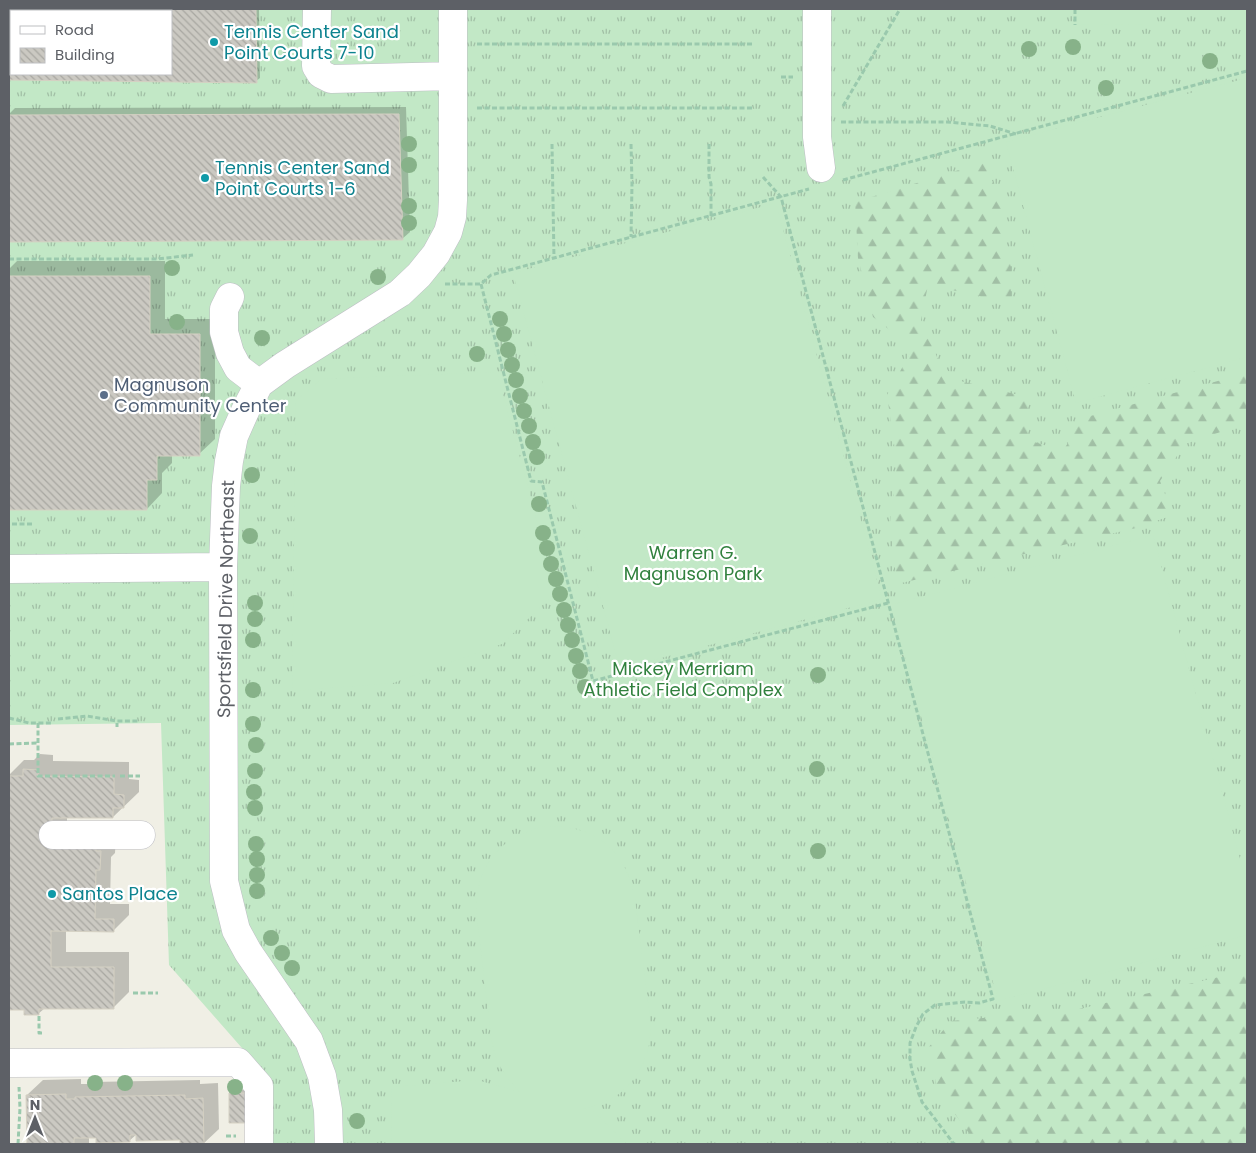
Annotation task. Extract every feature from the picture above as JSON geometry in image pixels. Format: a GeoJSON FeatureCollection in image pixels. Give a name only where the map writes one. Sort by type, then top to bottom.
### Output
{"type":"FeatureCollection","features":[{"type":"Feature","properties":{"kind":"street"},"geometry":{"type":"LineString","coordinates":[[317,9],[316,66],[321,74],[331,79],[453,76]]}},
{"type":"Feature","properties":{"kind":"street","name":"Sportsfield Drive Northeast"},"geometry":{"type":"LineString","coordinates":[[329,1144],[328,1110],[322,1076],[309,1041],[248,952],[236,930],[224,881],[223,567],[226,486],[234,436],[259,384],[361,304],[400,294],[436,254],[448,232],[452,217],[453,200],[452,9]]}},
{"type":"Feature","properties":{"kind":"street"},"geometry":{"type":"LineString","coordinates":[[817,9],[817,137],[832,174]]}},
{"type":"Feature","properties":{"kind":"street"},"geometry":{"type":"LineString","coordinates":[[230,296],[224,309],[224,332],[230,353],[238,368],[259,384]]}},
{"type":"Feature","properties":{"kind":"street"},"geometry":{"type":"LineString","coordinates":[[9,568],[223,567]]}},
{"type":"Feature","properties":{"kind":"street"},"geometry":{"type":"LineString","coordinates":[[53,835],[141,836]]}},
{"type":"Feature","properties":{"kind":"street"},"geometry":{"type":"LineString","coordinates":[[14,1073],[238,1062],[259,1086],[259,1144]]}},
{"type":"Feature","properties":{"kind":"path"},"geometry":{"type":"LineString","coordinates":[[839,114],[900,9]]}},
{"type":"Feature","properties":{"kind":"path"},"geometry":{"type":"LineString","coordinates":[[1075,9],[1075,25]]}},
{"type":"Feature","properties":{"kind":"path"},"geometry":{"type":"LineString","coordinates":[[476,44],[754,44]]}},
{"type":"Feature","properties":{"kind":"path"},"geometry":{"type":"LineString","coordinates":[[438,284],[480,284],[491,275],[824,186],[832,174],[1016,134],[1247,71]]}},
{"type":"Feature","properties":{"kind":"path"},"geometry":{"type":"LineString","coordinates":[[476,108],[754,108]]}},
{"type":"Feature","properties":{"kind":"path"},"geometry":{"type":"LineString","coordinates":[[834,122],[947,122],[990,126],[1016,134]]}},
{"type":"Feature","properties":{"kind":"path"},"geometry":{"type":"LineString","coordinates":[[552,144],[554,258]]}},
{"type":"Feature","properties":{"kind":"path"},"geometry":{"type":"LineString","coordinates":[[631,144],[631,237]]}},
{"type":"Feature","properties":{"kind":"path"},"geometry":{"type":"LineString","coordinates":[[709,144],[712,216]]}},
{"type":"Feature","properties":{"kind":"path"},"geometry":{"type":"LineString","coordinates":[[763,177],[781,197],[993,1000],[979,1003],[965,1002],[935,1005],[923,1014],[910,1043],[912,1071],[922,1102],[954,1144]]}},
{"type":"Feature","properties":{"kind":"path"},"geometry":{"type":"LineString","coordinates":[[9,259],[157,259],[193,255]]}},
{"type":"Feature","properties":{"kind":"path"},"geometry":{"type":"LineString","coordinates":[[480,284],[531,482],[542,482],[593,682],[888,603]]}},
{"type":"Feature","properties":{"kind":"path"},"geometry":{"type":"LineString","coordinates":[[12,524],[34,524]]}},
{"type":"Feature","properties":{"kind":"path"},"geometry":{"type":"LineString","coordinates":[[58,719],[86,716],[117,721],[139,721]]}},
{"type":"Feature","properties":{"kind":"path"},"geometry":{"type":"LineString","coordinates":[[9,718],[29,723],[52,723]]}},
{"type":"Feature","properties":{"kind":"path"},"geometry":{"type":"LineString","coordinates":[[38,723],[38,776],[115,776]]}},
{"type":"Feature","properties":{"kind":"path"},"geometry":{"type":"LineString","coordinates":[[9,744],[38,743]]}},
{"type":"Feature","properties":{"kind":"path"},"geometry":{"type":"LineString","coordinates":[[124,776],[140,776]]}},
{"type":"Feature","properties":{"kind":"path"},"geometry":{"type":"LineString","coordinates":[[133,993],[158,993]]}},
{"type":"Feature","properties":{"kind":"path"},"geometry":{"type":"LineString","coordinates":[[39,1016],[39,1033],[44,1033]]}},
{"type":"Feature","properties":{"kind":"path"},"geometry":{"type":"LineString","coordinates":[[14,1073],[20,1108],[18,1144]]}},
{"type":"Feature","properties":{"kind":"green space","name":"Warren G. Magnuson Park"},"geometry":{"type":"Polygon","coordinates":[[[9,9],[1247,9],[1247,1144],[272,1144],[271,1081],[169,965],[161,723],[9,725],[9,9]]]}},
{"type":"Feature","properties":{"kind":"green space"},"geometry":{"type":"Polygon","coordinates":[[[1077,9],[1146,9],[1146,24],[1078,25],[1077,9]]]}},
{"type":"Feature","properties":{"kind":"green space"},"geometry":{"type":"Polygon","coordinates":[[[1247,78],[1247,357],[1076,403],[1006,142],[1247,78]]]}},
{"type":"Feature","properties":{"kind":"green space"},"geometry":{"type":"Polygon","coordinates":[[[985,162],[1003,209],[1003,241],[1011,267],[1011,304],[928,285],[921,320],[940,364],[960,381],[1028,397],[1028,440],[1063,451],[1083,418],[1247,373],[1247,423],[1185,444],[1160,481],[1173,515],[1136,528],[897,584],[890,525],[897,464],[887,395],[913,348],[873,317],[858,258],[855,202],[985,162]]]}},
{"type":"Feature","properties":{"kind":"green space"},"geometry":{"type":"Polygon","coordinates":[[[776,203],[882,599],[620,669],[513,273],[776,203]]]}},
{"type":"Feature","properties":{"kind":"green space"},"geometry":{"type":"Polygon","coordinates":[[[497,372],[556,592],[502,644],[393,683],[292,691],[296,401],[321,379],[497,372]]]}},
{"type":"Feature","properties":{"kind":"green space"},"geometry":{"type":"Polygon","coordinates":[[[1153,535],[1247,885],[1247,935],[998,1001],[891,605],[1153,535]]]}},
{"type":"Feature","properties":{"kind":"green space"},"geometry":{"type":"Polygon","coordinates":[[[545,826],[563,827],[594,835],[606,843],[616,854],[631,881],[650,1018],[649,1045],[646,1057],[634,1079],[622,1091],[609,1100],[583,1109],[594,1112],[627,1144],[391,1144],[392,1087],[477,1080],[520,1092],[501,1067],[493,1046],[477,917],[477,899],[485,869],[492,857],[514,838],[545,826]]]}},
{"type":"Feature","properties":{"kind":"green space"},"geometry":{"type":"Polygon","coordinates":[[[1241,972],[1247,976],[1247,1144],[977,1144],[938,1091],[928,1048],[951,1021],[1079,1009],[1241,972]]]}},
{"type":"Feature","properties":{"kind":"building","name":"Tennis Center Sand Point Courts 7-10"},"geometry":{"type":"Polygon","coordinates":[[[9,9],[256,9],[257,83],[9,80],[9,9]]]}},
{"type":"Feature","properties":{"kind":"building","name":"Tennis Center Sand Point Courts 1-6"},"geometry":{"type":"Polygon","coordinates":[[[399,114],[403,240],[9,242],[9,115],[399,114]]]}},
{"type":"Feature","properties":{"kind":"building","name":"Magnuson Community Center"},"geometry":{"type":"Polygon","coordinates":[[[9,276],[150,276],[150,334],[200,334],[200,456],[157,456],[157,480],[147,480],[147,510],[9,510],[9,276]]]}},
{"type":"Feature","properties":{"kind":"building","name":"Santos Place"},"geometry":{"type":"Polygon","coordinates":[[[23,769],[38,770],[38,776],[114,777],[114,794],[124,795],[124,808],[113,808],[113,818],[52,818],[52,840],[96,840],[96,851],[101,851],[100,870],[96,870],[95,919],[114,919],[114,932],[51,931],[51,967],[114,967],[114,1009],[39,1009],[39,1015],[24,1015],[24,1010],[9,1010],[9,776],[23,776],[23,769]]]}},
{"type":"Feature","properties":{"kind":"building"},"geometry":{"type":"Polygon","coordinates":[[[229,1093],[247,1093],[247,1123],[229,1123],[229,1093]]]}},
{"type":"Feature","properties":{"kind":"building"},"geometry":{"type":"Polygon","coordinates":[[[66,1094],[66,1099],[75,1099],[75,1097],[185,1095],[185,1099],[203,1098],[204,1144],[180,1144],[180,1140],[136,1141],[136,1135],[130,1135],[130,1142],[96,1143],[96,1138],[74,1138],[74,1144],[25,1144],[27,1143],[26,1095],[66,1094]]]}},
{"type":"Feature","properties":{"kind":"place","name":"Tennis Center Sand Point Courts 7-10"},"geometry":{"type":"Point","coordinates":[214,42]}},
{"type":"Feature","properties":{"kind":"place","name":"Tennis Center Sand Point Courts 1-6"},"geometry":{"type":"Point","coordinates":[205,178]}},
{"type":"Feature","properties":{"kind":"place","name":"Magnuson Community Center"},"geometry":{"type":"Point","coordinates":[104,395]}},
{"type":"Feature","properties":{"kind":"place","name":"Santos Place"},"geometry":{"type":"Point","coordinates":[52,894]}},
{"type":"Feature","properties":{"kind":"park label","name":"Mickey Merriam Athletic Field Complex"},"geometry":{"type":"Point","coordinates":[683,680]}}]}
